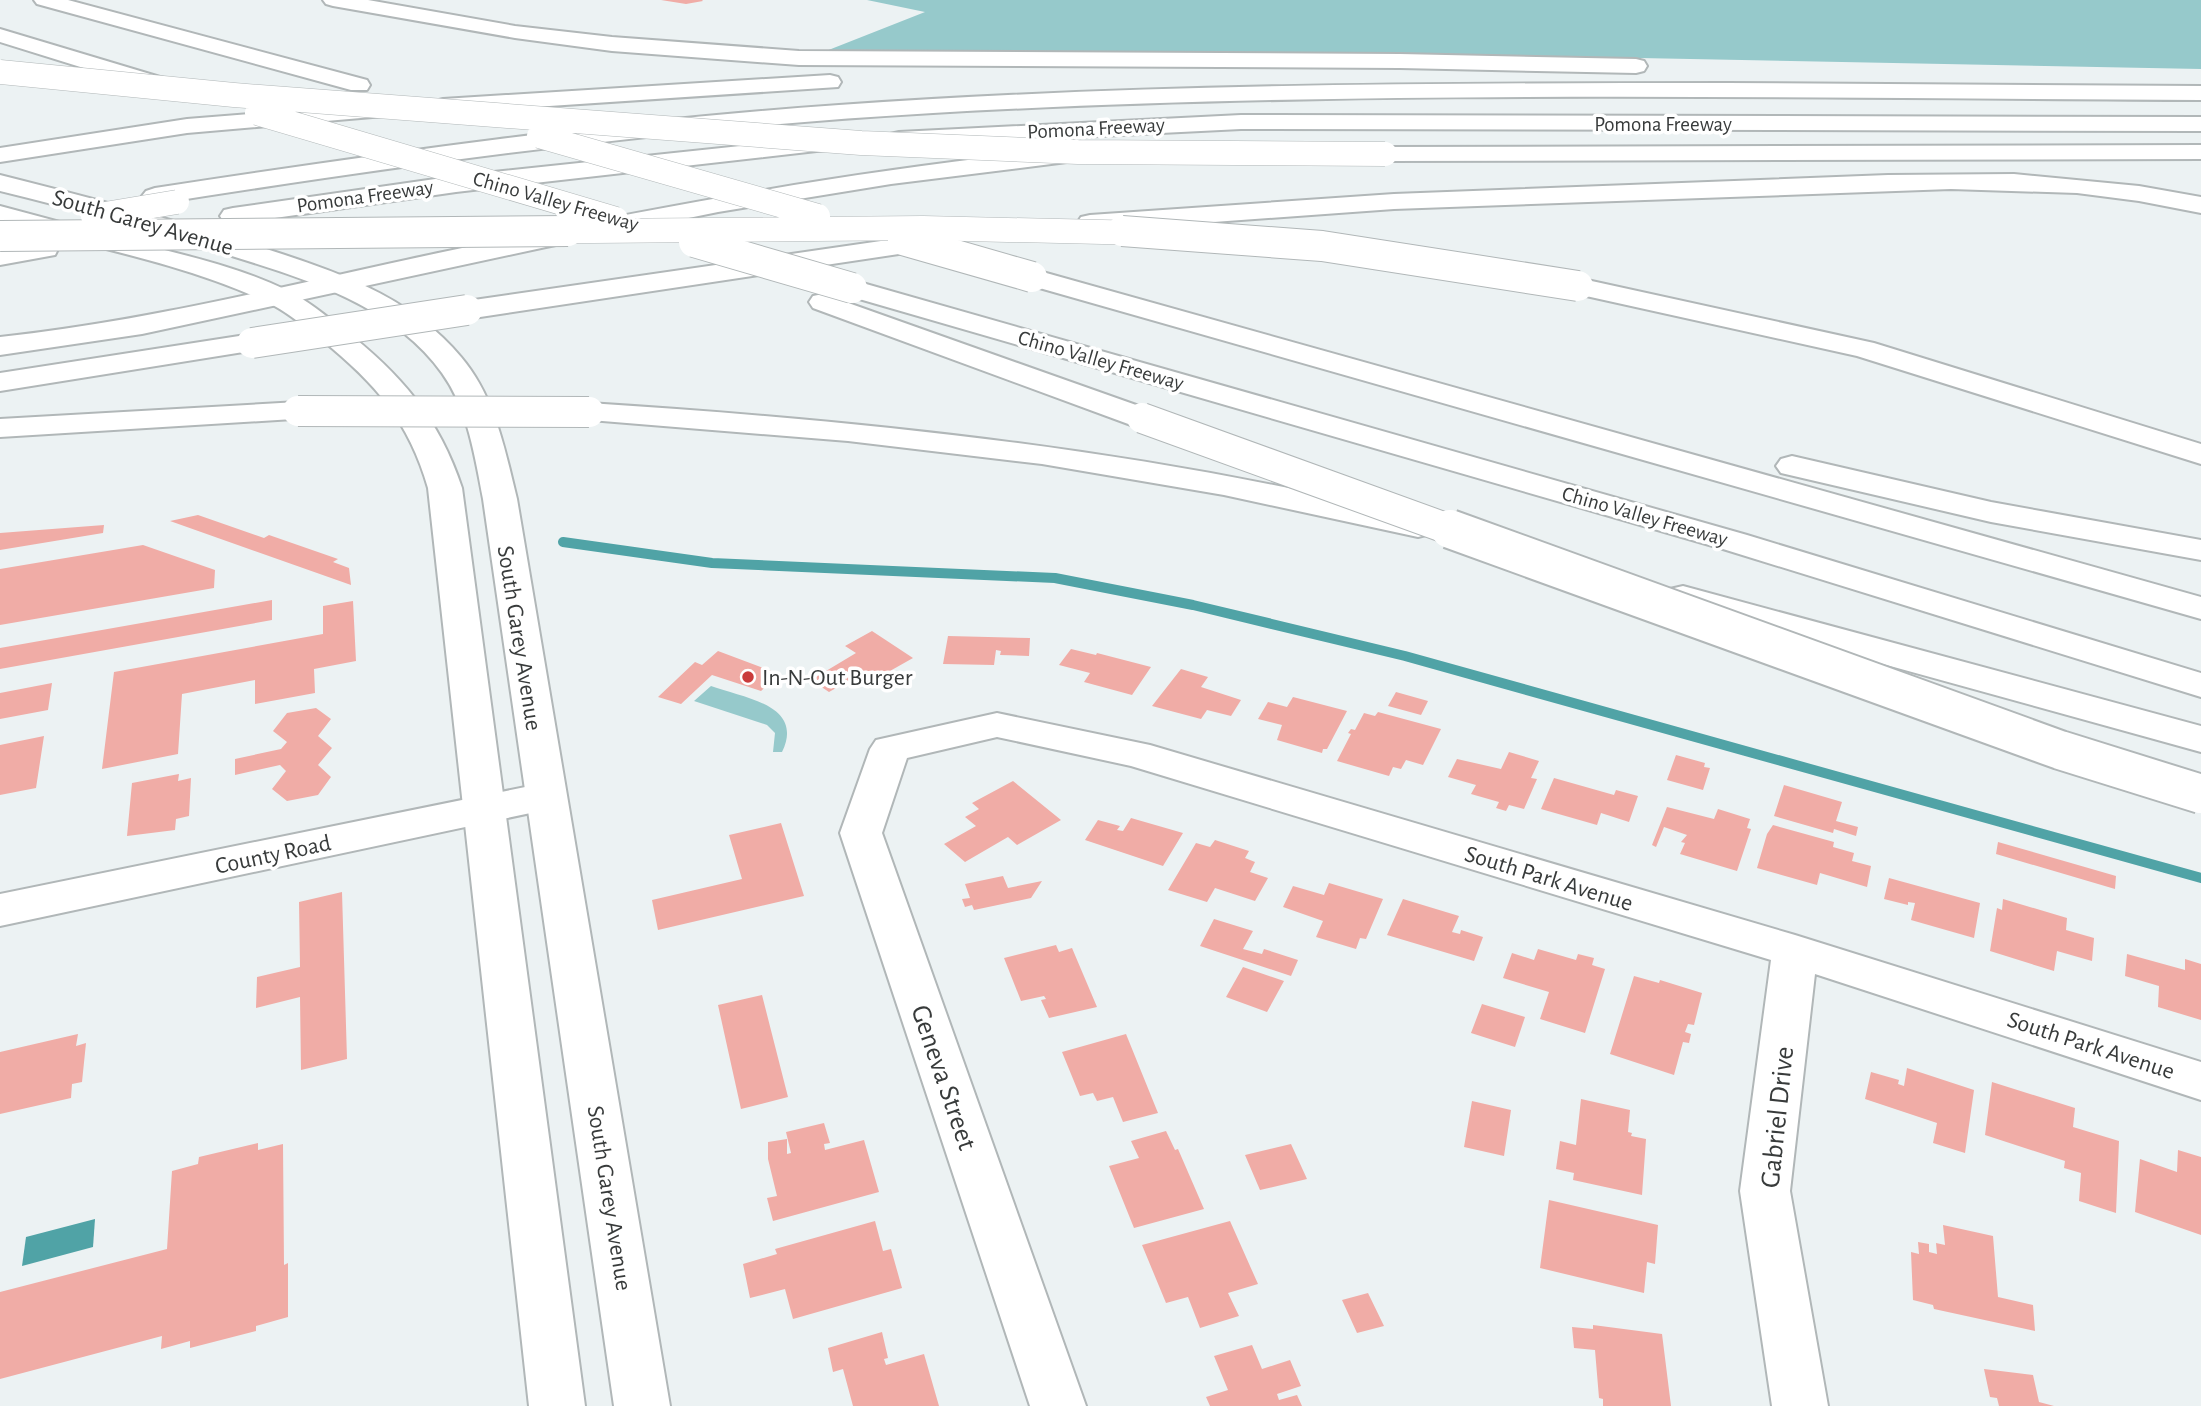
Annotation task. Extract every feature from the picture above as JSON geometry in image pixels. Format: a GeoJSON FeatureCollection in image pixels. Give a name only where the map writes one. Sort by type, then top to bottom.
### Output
{"type":"FeatureCollection","features":[{"type":"Feature","properties":{"kind":"main road"},"geometry":{"type":"LineString","coordinates":[[44,0],[310,71],[2201,608]]}},
{"type":"Feature","properties":{"kind":"main road"},"geometry":{"type":"LineString","coordinates":[[126,0],[260,47],[310,71]]}},
{"type":"Feature","properties":{"kind":"main road"},"geometry":{"type":"LineString","coordinates":[[333,0],[515,32],[612,44],[799,58],[1386,61],[1662,66]]}},
{"type":"Feature","properties":{"kind":"main road","name":"Chino Valley Freeway"},"geometry":{"type":"LineString","coordinates":[[0,35],[604,215],[667,243],[837,295],[1734,542],[2201,685]]}},
{"type":"Feature","properties":{"kind":"main road"},"geometry":{"type":"LineString","coordinates":[[1827,69],[2201,79]]}},
{"type":"Feature","properties":{"kind":"main road"},"geometry":{"type":"LineString","coordinates":[[0,72],[261,97],[834,142],[1079,152],[2201,152]]}},
{"type":"Feature","properties":{"kind":"main road"},"geometry":{"type":"LineString","coordinates":[[0,155],[143,131],[229,122],[677,89],[855,81],[1061,76],[1368,80],[1545,92]]}},
{"type":"Feature","properties":{"kind":"main road","name":"Pomona Freeway"},"geometry":{"type":"LineString","coordinates":[[166,199],[478,149],[826,114],[1154,96],[1545,92],[2201,93]]}},
{"type":"Feature","properties":{"kind":"main road"},"geometry":{"type":"LineString","coordinates":[[2,239],[166,199],[385,171],[629,141],[772,127],[1051,108],[1338,101],[2201,104]]}},
{"type":"Feature","properties":{"kind":"main road"},"geometry":{"type":"LineString","coordinates":[[2,239],[221,213],[402,180],[640,152],[839,133],[1112,117],[1404,111],[2201,114]]}},
{"type":"Feature","properties":{"kind":"main road","name":"Pomona Freeway"},"geometry":{"type":"LineString","coordinates":[[2,239],[45,249],[221,213],[586,168],[874,140],[1241,122],[2201,124]]}},
{"type":"Feature","properties":{"kind":"main road"},"geometry":{"type":"LineString","coordinates":[[0,346],[109,334],[685,210],[820,187],[970,166],[1166,147],[1511,134],[1588,124]]}},
{"type":"Feature","properties":{"kind":"main road"},"geometry":{"type":"LineString","coordinates":[[0,382],[842,253],[1003,232],[1271,208],[1996,180],[2097,187],[2201,205]]}},
{"type":"Feature","properties":{"kind":"main road","name":"South Garey Avenue"},"geometry":{"type":"LineString","coordinates":[[0,183],[132,215],[337,283],[387,309],[426,338],[452,364],[468,390],[485,435],[500,499],[642,1406]]}},
{"type":"Feature","properties":{"kind":"main road","name":"South Garey Avenue"},"geometry":{"type":"LineString","coordinates":[[0,214],[216,272],[277,296],[305,313],[358,355],[393,389],[421,428],[436,458],[445,488],[557,1406]]}},
{"type":"Feature","properties":{"kind":"main road"},"geometry":{"type":"LineString","coordinates":[[2,239],[923,228],[1108,230],[1322,246],[1578,286],[1864,349],[2201,454]]}},
{"type":"Feature","properties":{"kind":"main road"},"geometry":{"type":"LineString","coordinates":[[837,295],[1142,418],[2060,750],[2201,794]]}},
{"type":"Feature","properties":{"kind":"main road"},"geometry":{"type":"LineString","coordinates":[[1248,337],[1907,494],[2102,534],[2201,550]]}},
{"type":"Feature","properties":{"kind":"main road"},"geometry":{"type":"LineString","coordinates":[[0,428],[298,411],[589,412],[844,431],[1105,464],[1213,483],[1438,532],[2201,739]]}},
{"type":"Feature","properties":{"kind":"main road"},"geometry":{"type":"LineString","coordinates":[[1924,664],[2201,753]]}},
{"type":"Feature","properties":{"kind":"main road","name":"South Park Avenue"},"geometry":{"type":"LineString","coordinates":[[890,749],[997,725],[1136,754],[1795,951],[2201,1081]]}},
{"type":"Feature","properties":{"kind":"main road","name":"Geneva Street"},"geometry":{"type":"LineString","coordinates":[[890,749],[861,833],[1058,1406]]}},
{"type":"Feature","properties":{"kind":"main road","name":"County Road"},"geometry":{"type":"LineString","coordinates":[[0,910],[545,797]]}},
{"type":"Feature","properties":{"kind":"main road","name":"Gabriel Drive"},"geometry":{"type":"LineString","coordinates":[[1795,951],[1765,1191],[1800,1406]]}},
{"type":"Feature","properties":{"kind":"shaded area"},"geometry":{"type":"Polygon","coordinates":[[[867,0],[2201,0],[2201,69],[1386,53],[826,51],[925,12],[867,0]]]}},
{"type":"Feature","properties":{"kind":"shaded area"},"geometry":{"type":"Polygon","coordinates":[[[711,686],[754,700],[778,714],[785,724],[787,736],[782,752],[773,752],[775,733],[767,725],[694,701],[711,686]]]}},
{"type":"Feature","properties":{"kind":"shaded area"},"geometry":{"type":"Polygon","coordinates":[[[95,1219],[93,1247],[22,1266],[26,1237],[95,1219]]]}},
{"type":"Feature","properties":{"kind":"building"},"geometry":{"type":"Polygon","coordinates":[[[661,0],[702,0],[703,1],[686,4],[661,0]]]}},
{"type":"Feature","properties":{"kind":"building"},"geometry":{"type":"Polygon","coordinates":[[[198,515],[264,538],[269,535],[338,559],[333,562],[349,568],[351,585],[170,521],[198,515]]]}},
{"type":"Feature","properties":{"kind":"building"},"geometry":{"type":"Polygon","coordinates":[[[104,525],[103,533],[0,550],[0,533],[104,525]]]}},
{"type":"Feature","properties":{"kind":"building"},"geometry":{"type":"Polygon","coordinates":[[[143,545],[215,570],[214,588],[0,625],[0,569],[143,545]]]}},
{"type":"Feature","properties":{"kind":"building"},"geometry":{"type":"Polygon","coordinates":[[[272,600],[272,620],[0,669],[0,648],[272,600]]]}},
{"type":"Feature","properties":{"kind":"building"},"geometry":{"type":"Polygon","coordinates":[[[353,601],[356,661],[314,669],[315,693],[255,704],[255,680],[182,694],[178,754],[102,769],[114,672],[323,634],[323,606],[353,601]]]}},
{"type":"Feature","properties":{"kind":"building"},"geometry":{"type":"Polygon","coordinates":[[[872,631],[913,658],[874,680],[860,671],[856,673],[859,675],[829,692],[811,680],[856,653],[845,646],[872,631]]]}},
{"type":"Feature","properties":{"kind":"building"},"geometry":{"type":"Polygon","coordinates":[[[948,636],[1030,638],[1029,656],[1000,655],[1001,651],[996,650],[994,665],[943,664],[948,636]]]}},
{"type":"Feature","properties":{"kind":"building"},"geometry":{"type":"Polygon","coordinates":[[[1071,649],[1151,667],[1132,695],[1084,682],[1090,673],[1059,665],[1071,649]]]}},
{"type":"Feature","properties":{"kind":"building","name":"In-N-Out Burger"},"geometry":{"type":"Polygon","coordinates":[[[718,651],[779,674],[761,691],[712,675],[681,704],[658,697],[695,662],[702,665],[718,651]]]}},
{"type":"Feature","properties":{"kind":"building"},"geometry":{"type":"Polygon","coordinates":[[[1181,669],[1208,677],[1201,687],[1241,700],[1231,716],[1207,710],[1201,719],[1152,706],[1181,669]]]}},
{"type":"Feature","properties":{"kind":"building"},"geometry":{"type":"Polygon","coordinates":[[[52,683],[48,710],[0,719],[0,693],[52,683]]]}},
{"type":"Feature","properties":{"kind":"building"},"geometry":{"type":"Polygon","coordinates":[[[1396,692],[1428,701],[1421,715],[1388,706],[1396,692]]]}},
{"type":"Feature","properties":{"kind":"building"},"geometry":{"type":"Polygon","coordinates":[[[1293,697],[1347,711],[1327,749],[1323,749],[1322,753],[1277,740],[1282,725],[1258,719],[1268,702],[1287,707],[1293,697]]]}},
{"type":"Feature","properties":{"kind":"building"},"geometry":{"type":"Polygon","coordinates":[[[316,708],[331,719],[318,736],[332,748],[318,765],[331,777],[318,795],[287,801],[272,789],[286,771],[280,765],[235,775],[235,759],[281,749],[287,742],[273,731],[287,713],[316,708]]]}},
{"type":"Feature","properties":{"kind":"building"},"geometry":{"type":"Polygon","coordinates":[[[1378,712],[1441,729],[1423,765],[1406,760],[1401,769],[1393,767],[1389,776],[1337,761],[1351,734],[1348,733],[1351,729],[1355,730],[1364,713],[1375,716],[1378,712]]]}},
{"type":"Feature","properties":{"kind":"building"},"geometry":{"type":"Polygon","coordinates":[[[44,736],[36,788],[0,795],[0,745],[44,736]]]}},
{"type":"Feature","properties":{"kind":"building"},"geometry":{"type":"Polygon","coordinates":[[[1509,752],[1539,761],[1531,778],[1537,779],[1524,809],[1509,805],[1506,811],[1496,808],[1499,802],[1471,794],[1476,785],[1448,777],[1457,759],[1501,769],[1509,752]]]}},
{"type":"Feature","properties":{"kind":"building"},"geometry":{"type":"Polygon","coordinates":[[[1676,755],[1705,763],[1704,767],[1710,768],[1703,790],[1667,780],[1676,755]]]}},
{"type":"Feature","properties":{"kind":"building"},"geometry":{"type":"Polygon","coordinates":[[[179,774],[178,781],[191,778],[189,816],[176,819],[175,830],[127,836],[132,783],[179,774]]]}},
{"type":"Feature","properties":{"kind":"building"},"geometry":{"type":"Polygon","coordinates":[[[1554,778],[1614,795],[1616,790],[1638,796],[1629,822],[1601,813],[1597,825],[1541,809],[1554,778]]]}},
{"type":"Feature","properties":{"kind":"building"},"geometry":{"type":"Polygon","coordinates":[[[1013,781],[1061,820],[1017,845],[1008,837],[965,862],[944,844],[976,826],[965,817],[979,809],[972,803],[1013,781]]]}},
{"type":"Feature","properties":{"kind":"building"},"geometry":{"type":"Polygon","coordinates":[[[1784,785],[1842,802],[1836,821],[1858,827],[1856,836],[1834,829],[1833,833],[1774,816],[1784,785]]]}},
{"type":"Feature","properties":{"kind":"building"},"geometry":{"type":"Polygon","coordinates":[[[1667,807],[1714,819],[1718,809],[1750,819],[1747,828],[1751,829],[1737,871],[1680,854],[1685,843],[1681,842],[1687,835],[1664,827],[1656,847],[1652,845],[1667,807]]]}},
{"type":"Feature","properties":{"kind":"building"},"geometry":{"type":"Polygon","coordinates":[[[1131,818],[1183,833],[1163,866],[1085,840],[1098,820],[1120,826],[1117,830],[1123,831],[1131,818]]]}},
{"type":"Feature","properties":{"kind":"building"},"geometry":{"type":"Polygon","coordinates":[[[781,823],[804,896],[658,930],[652,900],[742,879],[729,835],[781,823]]]}},
{"type":"Feature","properties":{"kind":"building"},"geometry":{"type":"Polygon","coordinates":[[[1773,825],[1834,842],[1833,847],[1854,853],[1852,861],[1871,866],[1867,887],[1820,873],[1817,885],[1757,868],[1767,834],[1773,825]]]}},
{"type":"Feature","properties":{"kind":"building"},"geometry":{"type":"Polygon","coordinates":[[[1215,840],[1249,851],[1245,858],[1255,862],[1250,872],[1268,878],[1255,901],[1215,888],[1207,902],[1168,890],[1196,843],[1210,847],[1215,840]]]}},
{"type":"Feature","properties":{"kind":"building"},"geometry":{"type":"Polygon","coordinates":[[[1998,842],[2116,876],[2115,889],[1996,854],[1998,842]]]}},
{"type":"Feature","properties":{"kind":"building"},"geometry":{"type":"Polygon","coordinates":[[[1003,876],[1008,888],[1042,881],[1031,898],[974,910],[972,905],[965,907],[962,899],[970,898],[965,884],[1003,876]]]}},
{"type":"Feature","properties":{"kind":"building"},"geometry":{"type":"Polygon","coordinates":[[[1889,878],[1980,903],[1974,938],[1911,920],[1915,903],[1908,902],[1908,905],[1884,899],[1889,878]]]}},
{"type":"Feature","properties":{"kind":"building"},"geometry":{"type":"Polygon","coordinates":[[[1329,883],[1383,899],[1366,939],[1360,938],[1356,949],[1316,937],[1323,921],[1283,907],[1293,886],[1324,895],[1329,883]]]}},
{"type":"Feature","properties":{"kind":"building"},"geometry":{"type":"Polygon","coordinates":[[[342,892],[347,1059],[301,1070],[300,997],[256,1008],[257,977],[300,967],[299,902],[342,892]]]}},
{"type":"Feature","properties":{"kind":"building"},"geometry":{"type":"Polygon","coordinates":[[[1403,899],[1459,916],[1452,932],[1460,934],[1461,930],[1483,937],[1474,961],[1387,935],[1403,899]]]}},
{"type":"Feature","properties":{"kind":"building"},"geometry":{"type":"Polygon","coordinates":[[[2003,899],[2067,918],[2066,930],[2094,938],[2092,961],[2057,951],[2054,971],[1990,951],[1997,908],[2002,910],[2003,899]]]}},
{"type":"Feature","properties":{"kind":"building"},"geometry":{"type":"Polygon","coordinates":[[[1214,919],[1253,931],[1243,949],[1262,954],[1264,949],[1298,960],[1291,976],[1200,946],[1214,919]]]}},
{"type":"Feature","properties":{"kind":"building"},"geometry":{"type":"Polygon","coordinates":[[[1056,945],[1059,952],[1072,948],[1097,1007],[1049,1018],[1041,1000],[1046,999],[1044,996],[1021,1001],[1004,958],[1056,945]]]}},
{"type":"Feature","properties":{"kind":"building"},"geometry":{"type":"Polygon","coordinates":[[[1538,949],[1576,960],[1578,954],[1594,958],[1592,965],[1605,969],[1585,1033],[1540,1019],[1549,992],[1503,978],[1512,953],[1534,960],[1538,949]]]}},
{"type":"Feature","properties":{"kind":"building"},"geometry":{"type":"Polygon","coordinates":[[[2127,954],[2185,970],[2185,959],[2201,964],[2201,1020],[2158,1007],[2159,986],[2125,976],[2127,954]]]}},
{"type":"Feature","properties":{"kind":"building"},"geometry":{"type":"Polygon","coordinates":[[[1243,967],[1284,981],[1267,1012],[1226,997],[1243,967]]]}},
{"type":"Feature","properties":{"kind":"building"},"geometry":{"type":"Polygon","coordinates":[[[1634,976],[1659,983],[1660,980],[1702,993],[1694,1025],[1688,1024],[1685,1032],[1691,1034],[1689,1043],[1683,1042],[1674,1075],[1610,1054],[1634,976]]]}},
{"type":"Feature","properties":{"kind":"building"},"geometry":{"type":"Polygon","coordinates":[[[762,995],[788,1097],[741,1109],[718,1005],[762,995]]]}},
{"type":"Feature","properties":{"kind":"building"},"geometry":{"type":"Polygon","coordinates":[[[1482,1004],[1525,1017],[1515,1047],[1471,1033],[1482,1004]]]}},
{"type":"Feature","properties":{"kind":"building"},"geometry":{"type":"Polygon","coordinates":[[[78,1034],[76,1046],[86,1043],[82,1082],[72,1084],[71,1098],[0,1114],[0,1052],[78,1034]]]}},
{"type":"Feature","properties":{"kind":"building"},"geometry":{"type":"Polygon","coordinates":[[[1126,1034],[1158,1113],[1123,1122],[1113,1097],[1097,1101],[1093,1093],[1080,1096],[1062,1052],[1126,1034]]]}},
{"type":"Feature","properties":{"kind":"building"},"geometry":{"type":"Polygon","coordinates":[[[1907,1068],[1974,1090],[1965,1153],[1933,1143],[1937,1123],[1865,1099],[1871,1072],[1899,1080],[1898,1084],[1904,1086],[1907,1068]]]}},
{"type":"Feature","properties":{"kind":"building"},"geometry":{"type":"Polygon","coordinates":[[[1992,1082],[2075,1108],[2073,1127],[2119,1141],[2116,1213],[2079,1201],[2081,1173],[2064,1168],[2065,1161],[1985,1135],[1992,1082]]]}},
{"type":"Feature","properties":{"kind":"building"},"geometry":{"type":"Polygon","coordinates":[[[1581,1099],[1630,1110],[1628,1132],[1632,1133],[1631,1136],[1646,1139],[1642,1195],[1573,1180],[1574,1173],[1556,1169],[1560,1141],[1576,1145],[1581,1099]]]}},
{"type":"Feature","properties":{"kind":"building"},"geometry":{"type":"Polygon","coordinates":[[[1472,1101],[1511,1110],[1504,1156],[1464,1147],[1472,1101]]]}},
{"type":"Feature","properties":{"kind":"building"},"geometry":{"type":"Polygon","coordinates":[[[824,1123],[830,1143],[824,1144],[825,1150],[864,1140],[879,1192],[773,1221],[767,1198],[777,1196],[768,1159],[768,1142],[787,1139],[787,1154],[791,1153],[786,1132],[824,1123]]]}},
{"type":"Feature","properties":{"kind":"building"},"geometry":{"type":"Polygon","coordinates":[[[1166,1131],[1175,1150],[1178,1149],[1204,1209],[1134,1228],[1109,1166],[1139,1158],[1131,1141],[1166,1131]]]}},
{"type":"Feature","properties":{"kind":"building"},"geometry":{"type":"Polygon","coordinates":[[[258,1143],[258,1150],[283,1144],[284,1265],[288,1263],[288,1317],[256,1326],[256,1331],[190,1348],[190,1341],[161,1349],[162,1336],[0,1379],[0,1292],[167,1249],[172,1171],[198,1164],[199,1157],[258,1143]]]}},
{"type":"Feature","properties":{"kind":"building"},"geometry":{"type":"Polygon","coordinates":[[[1291,1144],[1307,1179],[1260,1190],[1245,1155],[1291,1144]]]}},
{"type":"Feature","properties":{"kind":"building"},"geometry":{"type":"Polygon","coordinates":[[[2178,1150],[2201,1157],[2201,1235],[2135,1212],[2140,1159],[2177,1172],[2178,1150]]]}},
{"type":"Feature","properties":{"kind":"building"},"geometry":{"type":"Polygon","coordinates":[[[1549,1200],[1658,1225],[1655,1264],[1647,1262],[1644,1293],[1540,1268],[1549,1200]]]}},
{"type":"Feature","properties":{"kind":"building"},"geometry":{"type":"Polygon","coordinates":[[[875,1221],[883,1251],[891,1249],[902,1288],[793,1319],[785,1289],[750,1298],[743,1264],[777,1254],[775,1249],[875,1221]]]}},
{"type":"Feature","properties":{"kind":"building"},"geometry":{"type":"Polygon","coordinates":[[[1230,1221],[1258,1284],[1228,1293],[1239,1316],[1200,1328],[1188,1297],[1166,1303],[1142,1245],[1230,1221]]]}},
{"type":"Feature","properties":{"kind":"building"},"geometry":{"type":"Polygon","coordinates":[[[1943,1225],[1993,1236],[1998,1297],[2033,1305],[2035,1331],[1934,1309],[1933,1305],[1913,1300],[1911,1252],[1919,1254],[1918,1242],[1929,1244],[1929,1252],[1937,1254],[1936,1243],[1945,1245],[1943,1225]]]}},
{"type":"Feature","properties":{"kind":"building"},"geometry":{"type":"Polygon","coordinates":[[[1368,1293],[1384,1326],[1357,1333],[1342,1300],[1368,1293]]]}},
{"type":"Feature","properties":{"kind":"building"},"geometry":{"type":"Polygon","coordinates":[[[1593,1325],[1662,1334],[1671,1406],[1603,1406],[1603,1399],[1599,1398],[1595,1350],[1574,1348],[1572,1327],[1593,1329],[1593,1325]]]}},
{"type":"Feature","properties":{"kind":"building"},"geometry":{"type":"Polygon","coordinates":[[[882,1332],[888,1358],[884,1359],[886,1365],[924,1354],[939,1406],[853,1406],[843,1369],[833,1372],[828,1348],[882,1332]]]}},
{"type":"Feature","properties":{"kind":"building"},"geometry":{"type":"Polygon","coordinates":[[[1252,1345],[1262,1369],[1290,1360],[1301,1386],[1277,1394],[1279,1400],[1297,1395],[1302,1406],[1210,1406],[1206,1397],[1228,1390],[1214,1356],[1252,1345]]]}},
{"type":"Feature","properties":{"kind":"building"},"geometry":{"type":"Polygon","coordinates":[[[1984,1369],[2033,1375],[2039,1402],[2054,1406],[1999,1406],[1997,1398],[1990,1397],[1984,1369]]]}},
{"type":"Feature","properties":{"kind":"waterway"},"geometry":{"type":"LineString","coordinates":[[563,542],[712,563],[1055,578],[1193,605],[1405,656],[2201,878]]}},
{"type":"Feature","properties":{"kind":"place","name":"In-N-Out Burger"},"geometry":{"type":"Point","coordinates":[748,677]}}]}
